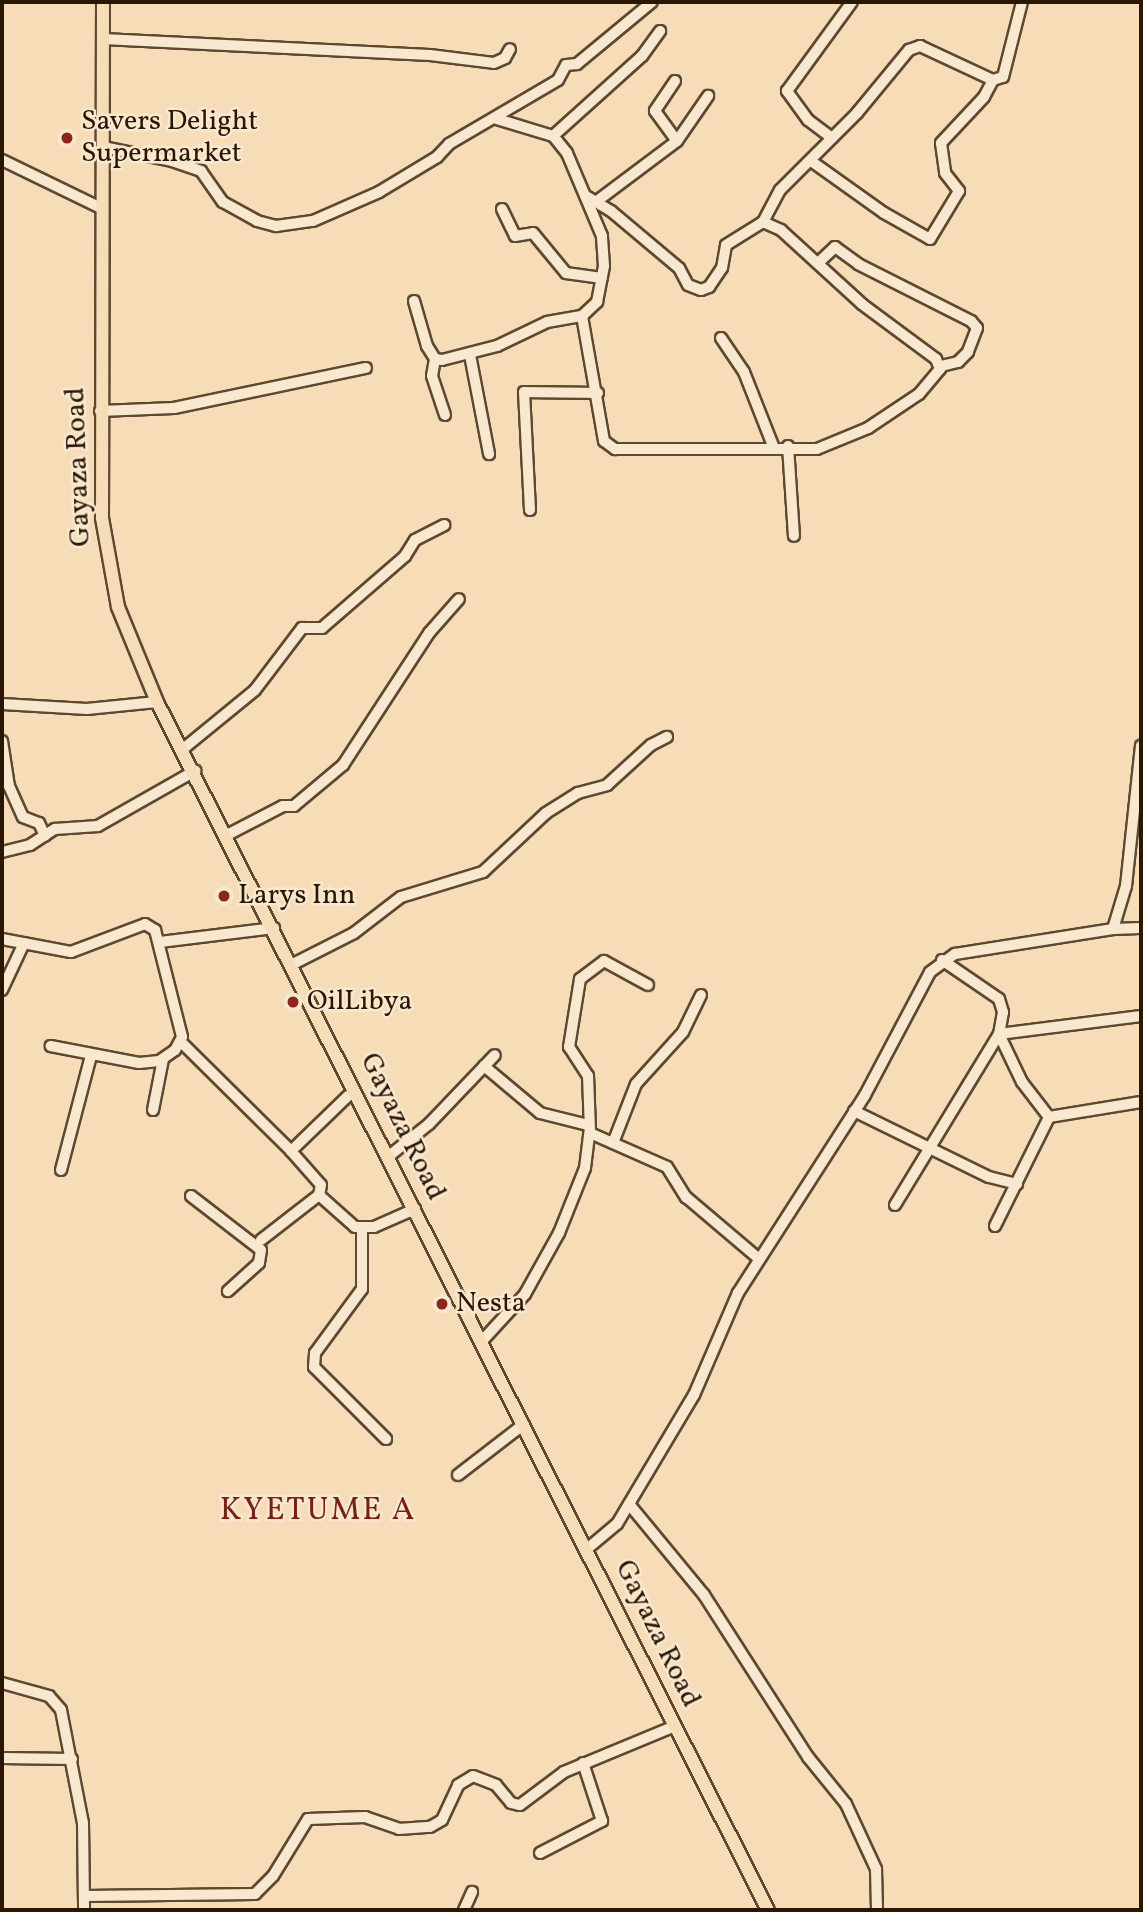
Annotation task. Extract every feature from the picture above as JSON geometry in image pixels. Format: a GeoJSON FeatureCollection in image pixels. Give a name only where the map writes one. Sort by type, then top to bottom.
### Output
{"type":"FeatureCollection","features":[{"type":"Feature","properties":{"kind":"main road","name":"Gayaza Road"},"geometry":{"type":"LineString","coordinates":[[103,2],[100,411],[102,518],[108,564],[118,607],[157,702],[293,964],[768,1910]]}},
{"type":"Feature","properties":{"kind":"street"},"geometry":{"type":"LineString","coordinates":[[103,147],[197,169],[237,212],[284,226],[343,211],[558,80],[566,65],[577,64],[652,2]]}},
{"type":"Feature","properties":{"kind":"street"},"geometry":{"type":"LineString","coordinates":[[832,138],[808,120],[787,91],[852,2]]}},
{"type":"Feature","properties":{"kind":"street"},"geometry":{"type":"LineString","coordinates":[[586,196],[597,201],[679,268],[695,289],[709,287],[731,239],[763,222],[780,190],[811,161],[909,51],[920,46],[993,80],[1003,77],[1022,2]]}},
{"type":"Feature","properties":{"kind":"street"},"geometry":{"type":"LineString","coordinates":[[553,136],[642,56],[660,31]]}},
{"type":"Feature","properties":{"kind":"street"},"geometry":{"type":"LineString","coordinates":[[103,39],[430,55],[494,63],[505,58],[510,49]]}},
{"type":"Feature","properties":{"kind":"street"},"geometry":{"type":"LineString","coordinates":[[811,161],[884,213],[930,239],[959,191],[945,173],[941,143],[984,97],[993,80]]}},
{"type":"Feature","properties":{"kind":"street"},"geometry":{"type":"LineString","coordinates":[[675,81],[655,111],[677,141]]}},
{"type":"Feature","properties":{"kind":"street"},"geometry":{"type":"LineString","coordinates":[[597,201],[677,141],[708,96]]}},
{"type":"Feature","properties":{"kind":"street"},"geometry":{"type":"LineString","coordinates":[[435,359],[470,355],[547,321],[583,316],[597,302],[602,278],[602,236],[567,153],[553,136],[497,119]]}},
{"type":"Feature","properties":{"kind":"street"},"geometry":{"type":"LineString","coordinates":[[2,160],[101,208]]}},
{"type":"Feature","properties":{"kind":"street"},"geometry":{"type":"LineString","coordinates":[[502,209],[515,236],[533,233],[566,273],[602,278]]}},
{"type":"Feature","properties":{"kind":"street"},"geometry":{"type":"LineString","coordinates":[[763,222],[781,230],[862,304],[940,366]]}},
{"type":"Feature","properties":{"kind":"street"},"geometry":{"type":"LineString","coordinates":[[583,316],[604,441],[615,449],[789,446],[817,449],[868,428],[919,394],[940,366],[958,362],[968,352],[977,328],[971,321],[858,264],[835,247],[819,262]]}},
{"type":"Feature","properties":{"kind":"street"},"geometry":{"type":"LineString","coordinates":[[414,301],[427,346],[435,359],[432,376],[445,415]]}},
{"type":"Feature","properties":{"kind":"street"},"geometry":{"type":"LineString","coordinates":[[721,338],[744,372],[774,448]]}},
{"type":"Feature","properties":{"kind":"street"},"geometry":{"type":"LineString","coordinates":[[470,355],[489,454]]}},
{"type":"Feature","properties":{"kind":"street"},"geometry":{"type":"LineString","coordinates":[[100,411],[174,408],[366,368]]}},
{"type":"Feature","properties":{"kind":"street"},"geometry":{"type":"LineString","coordinates":[[530,510],[524,392],[598,393]]}},
{"type":"Feature","properties":{"kind":"street"},"geometry":{"type":"LineString","coordinates":[[789,446],[794,536]]}},
{"type":"Feature","properties":{"kind":"street"},"geometry":{"type":"LineString","coordinates":[[183,749],[248,696],[302,628],[322,628],[405,556],[415,540],[444,525]]}},
{"type":"Feature","properties":{"kind":"street"},"geometry":{"type":"LineString","coordinates":[[227,835],[283,806],[294,806],[343,765],[429,633],[459,599]]}},
{"type":"Feature","properties":{"kind":"street"},"geometry":{"type":"LineString","coordinates":[[2,704],[87,709],[157,702]]}},
{"type":"Feature","properties":{"kind":"street"},"geometry":{"type":"LineString","coordinates":[[293,964],[354,933],[401,897],[483,872],[545,813],[578,793],[607,785],[651,745],[667,737]]}},
{"type":"Feature","properties":{"kind":"street"},"geometry":{"type":"LineString","coordinates":[[2,741],[9,786],[23,817],[39,823],[46,836]]}},
{"type":"Feature","properties":{"kind":"street"},"geometry":{"type":"LineString","coordinates":[[1113,929],[1126,886],[1141,746]]}},
{"type":"Feature","properties":{"kind":"street"},"geometry":{"type":"LineString","coordinates":[[2,852],[55,830],[98,827],[195,771]]}},
{"type":"Feature","properties":{"kind":"street"},"geometry":{"type":"LineString","coordinates":[[2,939],[71,952],[148,924],[160,942],[181,1042],[291,1151],[321,1185],[319,1195],[261,1240]]}},
{"type":"Feature","properties":{"kind":"street"},"geometry":{"type":"LineString","coordinates":[[160,942],[274,928]]}},
{"type":"Feature","properties":{"kind":"street"},"geometry":{"type":"LineString","coordinates":[[587,1549],[617,1524],[677,1418],[694,1395],[728,1312],[758,1258],[854,1111],[930,972],[942,960],[955,954],[1113,929],[1141,928]]}},
{"type":"Feature","properties":{"kind":"street"},"geometry":{"type":"LineString","coordinates":[[2,990],[24,943]]}},
{"type":"Feature","properties":{"kind":"street"},"geometry":{"type":"LineString","coordinates":[[895,1205],[932,1150],[999,1034],[1003,1012],[999,999],[942,960]]}},
{"type":"Feature","properties":{"kind":"street"},"geometry":{"type":"LineString","coordinates":[[482,1341],[521,1300],[559,1233],[580,1184],[589,1129],[588,1076],[569,1047],[580,979],[604,961],[648,985]]}},
{"type":"Feature","properties":{"kind":"street"},"geometry":{"type":"LineString","coordinates":[[613,1143],[636,1084],[683,1032],[701,995]]}},
{"type":"Feature","properties":{"kind":"street"},"geometry":{"type":"LineString","coordinates":[[999,1034],[1141,1016]]}},
{"type":"Feature","properties":{"kind":"street"},"geometry":{"type":"LineString","coordinates":[[999,1034],[1022,1082],[1049,1117]]}},
{"type":"Feature","properties":{"kind":"street"},"geometry":{"type":"LineString","coordinates":[[51,1046],[91,1056],[139,1063],[163,1059],[181,1042]]}},
{"type":"Feature","properties":{"kind":"street"},"geometry":{"type":"LineString","coordinates":[[389,1156],[429,1124],[495,1055]]}},
{"type":"Feature","properties":{"kind":"street"},"geometry":{"type":"LineString","coordinates":[[61,1170],[91,1056]]}},
{"type":"Feature","properties":{"kind":"street"},"geometry":{"type":"LineString","coordinates":[[153,1110],[163,1059]]}},
{"type":"Feature","properties":{"kind":"street"},"geometry":{"type":"LineString","coordinates":[[484,1066],[540,1113],[589,1129],[667,1167],[686,1197],[758,1258]]}},
{"type":"Feature","properties":{"kind":"street"},"geometry":{"type":"LineString","coordinates":[[291,1151],[348,1096]]}},
{"type":"Feature","properties":{"kind":"street"},"geometry":{"type":"LineString","coordinates":[[1049,1117],[1141,1102]]}},
{"type":"Feature","properties":{"kind":"street"},"geometry":{"type":"LineString","coordinates":[[854,1111],[989,1177],[1017,1184]]}},
{"type":"Feature","properties":{"kind":"street"},"geometry":{"type":"LineString","coordinates":[[995,1226],[1049,1117]]}},
{"type":"Feature","properties":{"kind":"street"},"geometry":{"type":"LineString","coordinates":[[319,1195],[362,1229]]}},
{"type":"Feature","properties":{"kind":"street"},"geometry":{"type":"LineString","coordinates":[[191,1196],[261,1250],[260,1263],[228,1292]]}},
{"type":"Feature","properties":{"kind":"street"},"geometry":{"type":"LineString","coordinates":[[362,1229],[415,1209]]}},
{"type":"Feature","properties":{"kind":"street"},"geometry":{"type":"LineString","coordinates":[[362,1229],[362,1289],[315,1353],[314,1367],[386,1439]]}},
{"type":"Feature","properties":{"kind":"street"},"geometry":{"type":"LineString","coordinates":[[458,1475],[524,1424]]}},
{"type":"Feature","properties":{"kind":"street"},"geometry":{"type":"LineString","coordinates":[[629,1504],[704,1595],[808,1757],[846,1804],[876,1869],[877,1910]]}},
{"type":"Feature","properties":{"kind":"street"},"geometry":{"type":"LineString","coordinates":[[2,1683],[49,1696],[58,1704],[72,1759],[83,1823],[84,1910]]}},
{"type":"Feature","properties":{"kind":"street"},"geometry":{"type":"LineString","coordinates":[[85,1896],[256,1894],[274,1876],[308,1819],[352,1816],[399,1829],[430,1827],[442,1820],[453,1791],[465,1779],[487,1779],[520,1805],[536,1790],[583,1763],[675,1726]]}},
{"type":"Feature","properties":{"kind":"street"},"geometry":{"type":"LineString","coordinates":[[2,1758],[72,1759]]}},
{"type":"Feature","properties":{"kind":"street"},"geometry":{"type":"LineString","coordinates":[[540,1853],[602,1822],[583,1763]]}},
{"type":"Feature","properties":{"kind":"street"},"geometry":{"type":"LineString","coordinates":[[464,1910],[472,1892]]}},
{"type":"Feature","properties":{"kind":"place","name":"Savers Delight Supermarket"},"geometry":{"type":"Point","coordinates":[67,138]}},
{"type":"Feature","properties":{"kind":"place","name":"Larys Inn"},"geometry":{"type":"Point","coordinates":[224,896]}},
{"type":"Feature","properties":{"kind":"place","name":"OilLibya"},"geometry":{"type":"Point","coordinates":[293,1002]}},
{"type":"Feature","properties":{"kind":"place","name":"Nesta"},"geometry":{"type":"Point","coordinates":[442,1304]}},
{"type":"Feature","properties":{"kind":"district","name":"KYETUME A"},"geometry":{"type":"Point","coordinates":[318,1511]}}]}
